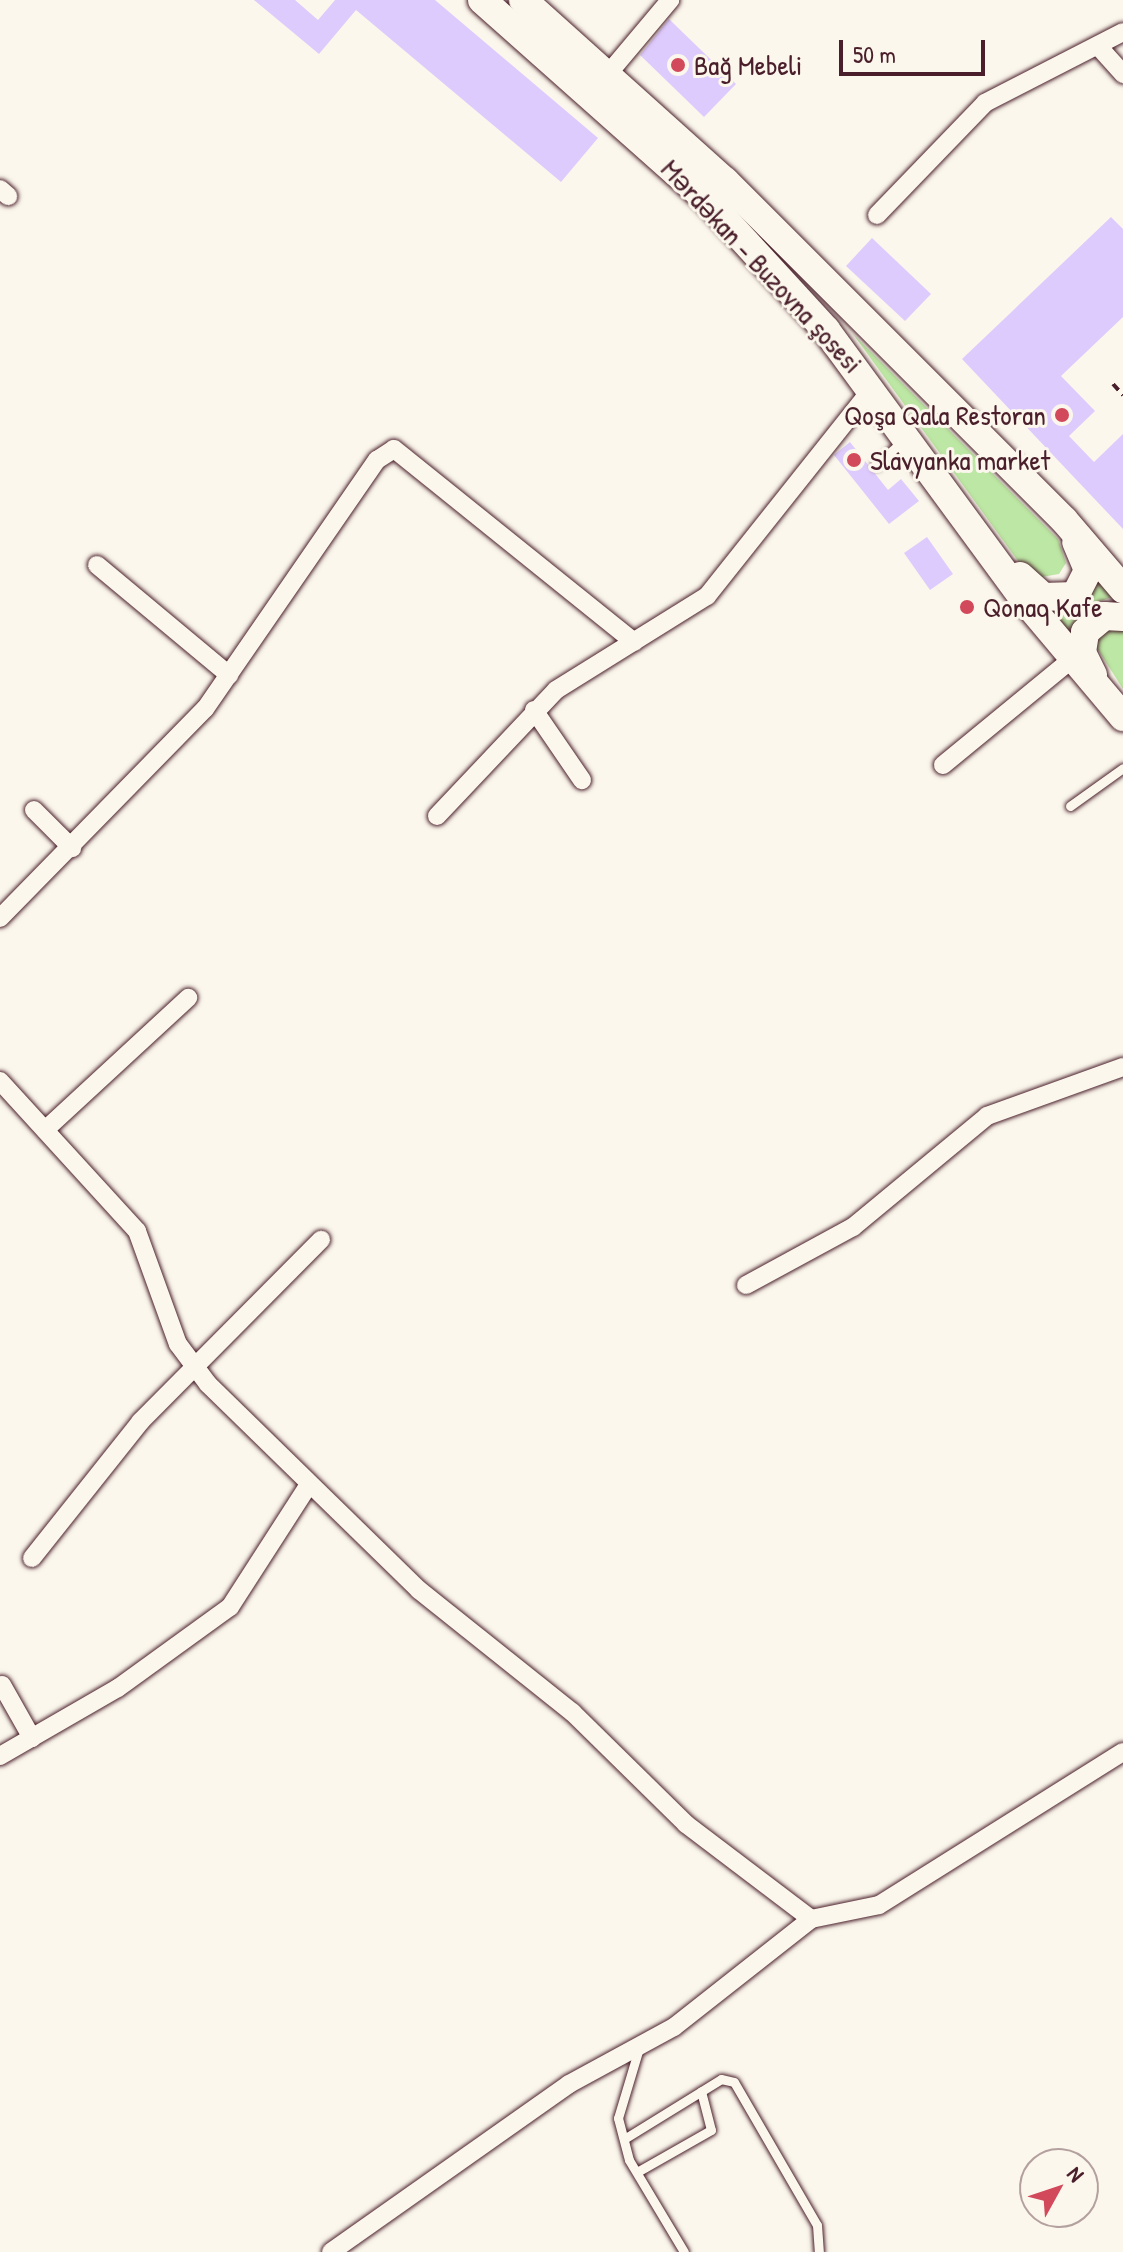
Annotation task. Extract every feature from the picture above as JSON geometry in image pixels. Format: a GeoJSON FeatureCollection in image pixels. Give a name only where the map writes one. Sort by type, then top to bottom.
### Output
{"type":"FeatureCollection","features":[{"type":"Feature","properties":{"kind":"main road","name":"Mərdəkan - Buzovna şosesi"},"geometry":{"type":"LineString","coordinates":[[482,0],[706,199],[873,387],[1072,659],[1119,713]]}},
{"type":"Feature","properties":{"kind":"main road","name":"Mərdəkan - Buzovna şosesi"},"geometry":{"type":"LineString","coordinates":[[523,0],[608,74],[1064,520],[1123,589]]}},
{"type":"Feature","properties":{"kind":"main road"},"geometry":{"type":"LineString","coordinates":[[979,530],[1043,597],[1066,601],[1083,588],[1088,570],[1064,520]]}},
{"type":"Feature","properties":{"kind":"main road"},"geometry":{"type":"LineString","coordinates":[[1119,713],[1087,666],[1082,641],[1104,616],[1123,617]]}},
{"type":"Feature","properties":{"kind":"street"},"geometry":{"type":"LineString","coordinates":[[608,74],[670,0]]}},
{"type":"Feature","properties":{"kind":"street"},"geometry":{"type":"LineString","coordinates":[[877,215],[985,103],[1123,32]]}},
{"type":"Feature","properties":{"kind":"street"},"geometry":{"type":"LineString","coordinates":[[1098,46],[1123,74]]}},
{"type":"Feature","properties":{"kind":"street"},"geometry":{"type":"LineString","coordinates":[[437,816],[534,710],[707,596],[873,387]]}},
{"type":"Feature","properties":{"kind":"street"},"geometry":{"type":"LineString","coordinates":[[0,918],[146,777],[229,675],[377,460],[394,449],[634,642]]}},
{"type":"Feature","properties":{"kind":"street"},"geometry":{"type":"LineString","coordinates":[[97,565],[229,675]]}},
{"type":"Feature","properties":{"kind":"street"},"geometry":{"type":"LineString","coordinates":[[943,765],[1072,659]]}},
{"type":"Feature","properties":{"kind":"street"},"geometry":{"type":"LineString","coordinates":[[534,710],[582,780]]}},
{"type":"Feature","properties":{"kind":"street"},"geometry":{"type":"LineString","coordinates":[[34,810],[72,848]]}},
{"type":"Feature","properties":{"kind":"street"},"geometry":{"type":"LineString","coordinates":[[45,1130],[188,998]]}},
{"type":"Feature","properties":{"kind":"street"},"geometry":{"type":"LineString","coordinates":[[746,1285],[853,1227],[987,1116],[1123,1067]]}},
{"type":"Feature","properties":{"kind":"street"},"geometry":{"type":"LineString","coordinates":[[0,1081],[137,1231],[192,1366],[308,1486],[419,1590],[572,1712],[663,1804],[811,1919]]}},
{"type":"Feature","properties":{"kind":"street"},"geometry":{"type":"LineString","coordinates":[[32,1558],[192,1366],[321,1240]]}},
{"type":"Feature","properties":{"kind":"street"},"geometry":{"type":"LineString","coordinates":[[0,1756],[118,1688],[230,1607],[308,1486]]}},
{"type":"Feature","properties":{"kind":"street"},"geometry":{"type":"LineString","coordinates":[[2,1685],[32,1738]]}},
{"type":"Feature","properties":{"kind":"street"},"geometry":{"type":"LineString","coordinates":[[331,2252],[569,2084],[639,2047],[811,1919],[879,1905],[1123,1752]]}},
{"type":"Feature","properties":{"kind":"lane"},"geometry":{"type":"LineString","coordinates":[[876,465],[910,435]]}},
{"type":"Feature","properties":{"kind":"lane"},"geometry":{"type":"LineString","coordinates":[[1070,806],[1123,768]]}},
{"type":"Feature","properties":{"kind":"lane"},"geometry":{"type":"LineString","coordinates":[[639,2047],[618,2118],[637,2172],[684,2252]]}},
{"type":"Feature","properties":{"kind":"lane"},"geometry":{"type":"LineString","coordinates":[[624,2139],[721,2079],[734,2082],[817,2225],[819,2252]]}},
{"type":"Feature","properties":{"kind":"lane"},"geometry":{"type":"LineString","coordinates":[[637,2172],[711,2130],[701,2091]]}},
{"type":"Feature","properties":{"kind":"path"},"geometry":{"type":"LineString","coordinates":[[1113,384],[1123,395]]}},
{"type":"Feature","properties":{"kind":"green space"},"geometry":{"type":"Polygon","coordinates":[[[853,334],[1058,539],[1066,563],[1059,574],[1036,578],[1021,565],[853,334]]]}},
{"type":"Feature","properties":{"kind":"green space"},"geometry":{"type":"Polygon","coordinates":[[[1094,571],[1116,596],[1085,606],[1066,636],[1044,608],[1094,571]]]}},
{"type":"Feature","properties":{"kind":"green space"},"geometry":{"type":"Polygon","coordinates":[[[1109,627],[1123,628],[1123,689],[1093,642],[1109,627]]]}},
{"type":"Feature","properties":{"kind":"building"},"geometry":{"type":"Polygon","coordinates":[[[254,0],[295,0],[318,20],[335,0],[435,0],[598,138],[561,182],[356,10],[319,54],[254,0]]]}},
{"type":"Feature","properties":{"kind":"building"},"geometry":{"type":"Polygon","coordinates":[[[669,19],[736,84],[704,117],[640,55],[669,19]]]}},
{"type":"Feature","properties":{"kind":"building"},"geometry":{"type":"Polygon","coordinates":[[[1111,217],[1123,229],[1123,317],[1061,376],[1095,411],[1069,436],[1094,462],[1123,434],[1123,529],[962,359],[1111,217]]]}},
{"type":"Feature","properties":{"kind":"building"},"geometry":{"type":"Polygon","coordinates":[[[872,238],[931,294],[905,321],[846,266],[872,238]]]}},
{"type":"Feature","properties":{"kind":"building"},"geometry":{"type":"Polygon","coordinates":[[[850,442],[888,490],[901,479],[919,501],[889,524],[834,455],[850,442]]]}},
{"type":"Feature","properties":{"kind":"building"},"geometry":{"type":"Polygon","coordinates":[[[927,537],[953,574],[930,590],[904,553],[927,537]]]}},
{"type":"Feature","properties":{"kind":"place","name":"Bağ Mebeli"},"geometry":{"type":"Point","coordinates":[678,65]}},
{"type":"Feature","properties":{"kind":"place","name":"Qoşa Qala Restoran"},"geometry":{"type":"Point","coordinates":[1062,415]}},
{"type":"Feature","properties":{"kind":"place","name":"Slavyanka market"},"geometry":{"type":"Point","coordinates":[854,460]}},
{"type":"Feature","properties":{"kind":"place","name":"Qonaq Kafe"},"geometry":{"type":"Point","coordinates":[967,607]}}]}
